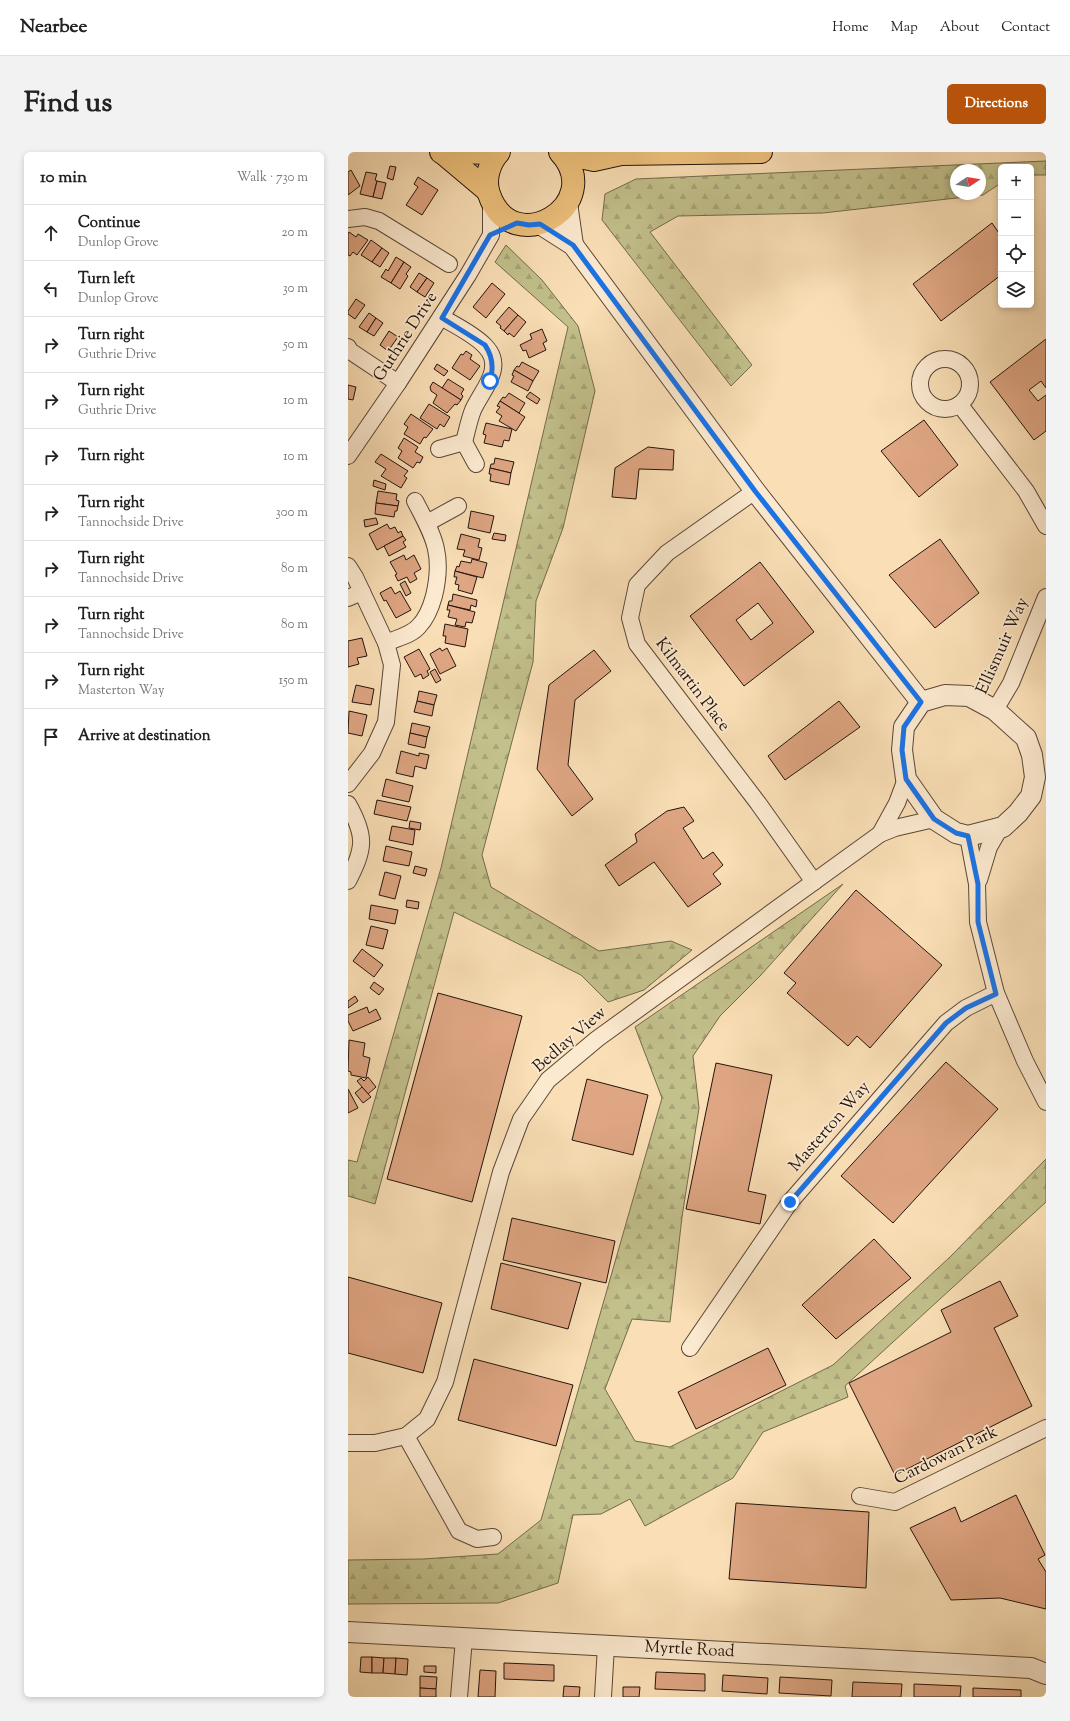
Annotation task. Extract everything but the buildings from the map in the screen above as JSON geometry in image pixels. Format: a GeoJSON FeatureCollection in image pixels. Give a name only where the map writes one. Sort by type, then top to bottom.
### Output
{"type":"FeatureCollection","features":[{"type":"Feature","properties":{"kind":"main road"},"geometry":{"type":"LineString","coordinates":[[442,152],[489,196],[498,211],[517,223],[529,225],[540,224],[551,219],[560,212],[567,203],[571,192],[572,181],[569,166],[561,152]]}},
{"type":"Feature","properties":{"kind":"main road"},"geometry":{"type":"LineString","coordinates":[[442,152],[498,153]]}},
{"type":"Feature","properties":{"kind":"main road"},"geometry":{"type":"LineString","coordinates":[[561,152],[594,160],[621,154],[761,152]]}},
{"type":"Feature","properties":{"kind":"main road"},"geometry":{"type":"LineString","coordinates":[[489,196],[487,177],[490,164],[498,153]]}},
{"type":"Feature","properties":{"kind":"main road"},"geometry":{"type":"LineString","coordinates":[[572,181],[594,160]]}},
{"type":"Feature","properties":{"kind":"street","name":"Guthrie Drive"},"geometry":{"type":"LineString","coordinates":[[348,456],[442,318],[490,235],[489,196]]}},
{"type":"Feature","properties":{"kind":"street"},"geometry":{"type":"LineString","coordinates":[[567,203],[573,245]]}},
{"type":"Feature","properties":{"kind":"street"},"geometry":{"type":"LineString","coordinates":[[348,219],[365,217],[378,221],[449,264]]}},
{"type":"Feature","properties":{"kind":"street"},"geometry":{"type":"LineString","coordinates":[[490,235],[517,223]]}},
{"type":"Feature","properties":{"kind":"street"},"geometry":{"type":"LineString","coordinates":[[540,224],[573,245],[755,491],[921,702]]}},
{"type":"Feature","properties":{"kind":"street"},"geometry":{"type":"LineString","coordinates":[[442,318],[485,345],[492,359],[492,374],[490,381],[473,409],[464,442],[476,464]]}},
{"type":"Feature","properties":{"kind":"street"},"geometry":{"type":"LineString","coordinates":[[349,350],[398,383]]}},
{"type":"Feature","properties":{"kind":"street"},"geometry":{"type":"LineString","coordinates":[[960,405],[1026,491],[1046,526]]}},
{"type":"Feature","properties":{"kind":"street"},"geometry":{"type":"LineString","coordinates":[[439,450],[464,442]]}},
{"type":"Feature","properties":{"kind":"street","name":"Kilmartin Place"},"geometry":{"type":"LineString","coordinates":[[755,491],[667,553],[637,585],[630,618],[637,644],[758,803],[814,882]]}},
{"type":"Feature","properties":{"kind":"street"},"geometry":{"type":"LineString","coordinates":[[386,642],[419,627],[428,614],[438,580],[439,557],[432,533],[414,500]]}},
{"type":"Feature","properties":{"kind":"street"},"geometry":{"type":"LineString","coordinates":[[427,523],[458,506]]}},
{"type":"Feature","properties":{"kind":"street"},"geometry":{"type":"LineString","coordinates":[[348,566],[355,595],[386,642],[392,665],[386,722],[372,753],[348,784]]}},
{"type":"Feature","properties":{"kind":"street","name":"Ellismuir Way"},"geometry":{"type":"LineString","coordinates":[[995,710],[1011,683],[1046,597]]}},
{"type":"Feature","properties":{"kind":"street"},"geometry":{"type":"LineString","coordinates":[[945,695],[969,696],[995,710],[1026,738],[1040,776],[1031,796],[1018,813],[1003,827],[968,836],[956,833],[934,819],[906,779],[902,750],[904,727],[921,702],[945,695]]}},
{"type":"Feature","properties":{"kind":"street","name":"Bedlay View"},"geometry":{"type":"LineString","coordinates":[[880,834],[897,803],[906,779]]}},
{"type":"Feature","properties":{"kind":"street"},"geometry":{"type":"LineString","coordinates":[[348,804],[358,822],[362,841],[358,862],[348,881]]}},
{"type":"Feature","properties":{"kind":"street","name":"Bedlay View"},"geometry":{"type":"LineString","coordinates":[[348,1443],[375,1443],[406,1436],[427,1419],[445,1382],[501,1172],[521,1119],[548,1080],[596,1039],[880,834],[895,828],[934,819]]}},
{"type":"Feature","properties":{"kind":"street"},"geometry":{"type":"LineString","coordinates":[[978,884],[989,847],[1000,828]]}},
{"type":"Feature","properties":{"kind":"street"},"geometry":{"type":"LineString","coordinates":[[968,836],[978,884],[978,922],[996,994],[1025,1061],[1046,1102]]}},
{"type":"Feature","properties":{"kind":"street","name":"Masterton Way"},"geometry":{"type":"LineString","coordinates":[[690,1348],[790,1202],[946,1023],[966,1008],[996,994]]}},
{"type":"Feature","properties":{"kind":"street","name":"Cardowan Park"},"geometry":{"type":"LineString","coordinates":[[860,1496],[895,1502],[1046,1428]]}},
{"type":"Feature","properties":{"kind":"street"},"geometry":{"type":"LineString","coordinates":[[406,1436],[459,1532],[477,1539],[493,1537]]}},
{"type":"Feature","properties":{"kind":"street","name":"Myrtle Road"},"geometry":{"type":"LineString","coordinates":[[348,1632],[1038,1671]]}},
{"type":"Feature","properties":{"kind":"street"},"geometry":{"type":"LineString","coordinates":[[459,1697],[464,1639]]}},
{"type":"Feature","properties":{"kind":"street"},"geometry":{"type":"LineString","coordinates":[[603,1697],[606,1646]]}},
{"type":"Feature","properties":{"kind":"green space"},"geometry":{"type":"Polygon","coordinates":[[[1046,161],[1046,175],[1034,175],[1034,164],[998,164],[998,185],[986,193],[986,164],[978,164],[1046,161]]]}},
{"type":"Feature","properties":{"kind":"green space"},"geometry":{"type":"Polygon","coordinates":[[[950,165],[950,199],[823,213],[678,216],[650,232],[752,365],[731,386],[602,220],[605,194],[636,179],[950,165]]]}},
{"type":"Feature","properties":{"kind":"green space"},"geometry":{"type":"Polygon","coordinates":[[[506,245],[542,280],[578,326],[595,391],[563,528],[536,601],[533,662],[482,855],[491,887],[599,951],[671,941],[692,950],[644,990],[608,1002],[581,975],[454,912],[375,1204],[348,1196],[348,1160],[357,1162],[441,868],[568,327],[495,262],[506,245]]]}},
{"type":"Feature","properties":{"kind":"green space"},"geometry":{"type":"Polygon","coordinates":[[[843,884],[760,976],[720,1016],[693,1056],[699,1108],[682,1217],[670,1322],[632,1319],[605,1389],[635,1441],[670,1447],[833,1365],[950,1257],[1046,1159],[1046,1202],[845,1386],[848,1397],[763,1432],[733,1478],[645,1526],[630,1499],[601,1514],[573,1515],[558,1583],[498,1603],[348,1604],[348,1560],[423,1559],[498,1554],[541,1520],[662,1098],[635,1027],[843,884]]]}},
{"type":"Feature","properties":{"kind":"route"},"geometry":{"type":"LineString","coordinates":[[490,381],[493,366],[492,359],[485,345],[442,318],[490,235],[517,223],[529,225],[540,224],[573,245],[755,491],[921,702],[904,727],[902,750],[906,779],[934,819],[956,833],[968,836],[978,884],[978,922],[996,994],[966,1008],[946,1023],[790,1202]]}}]}
